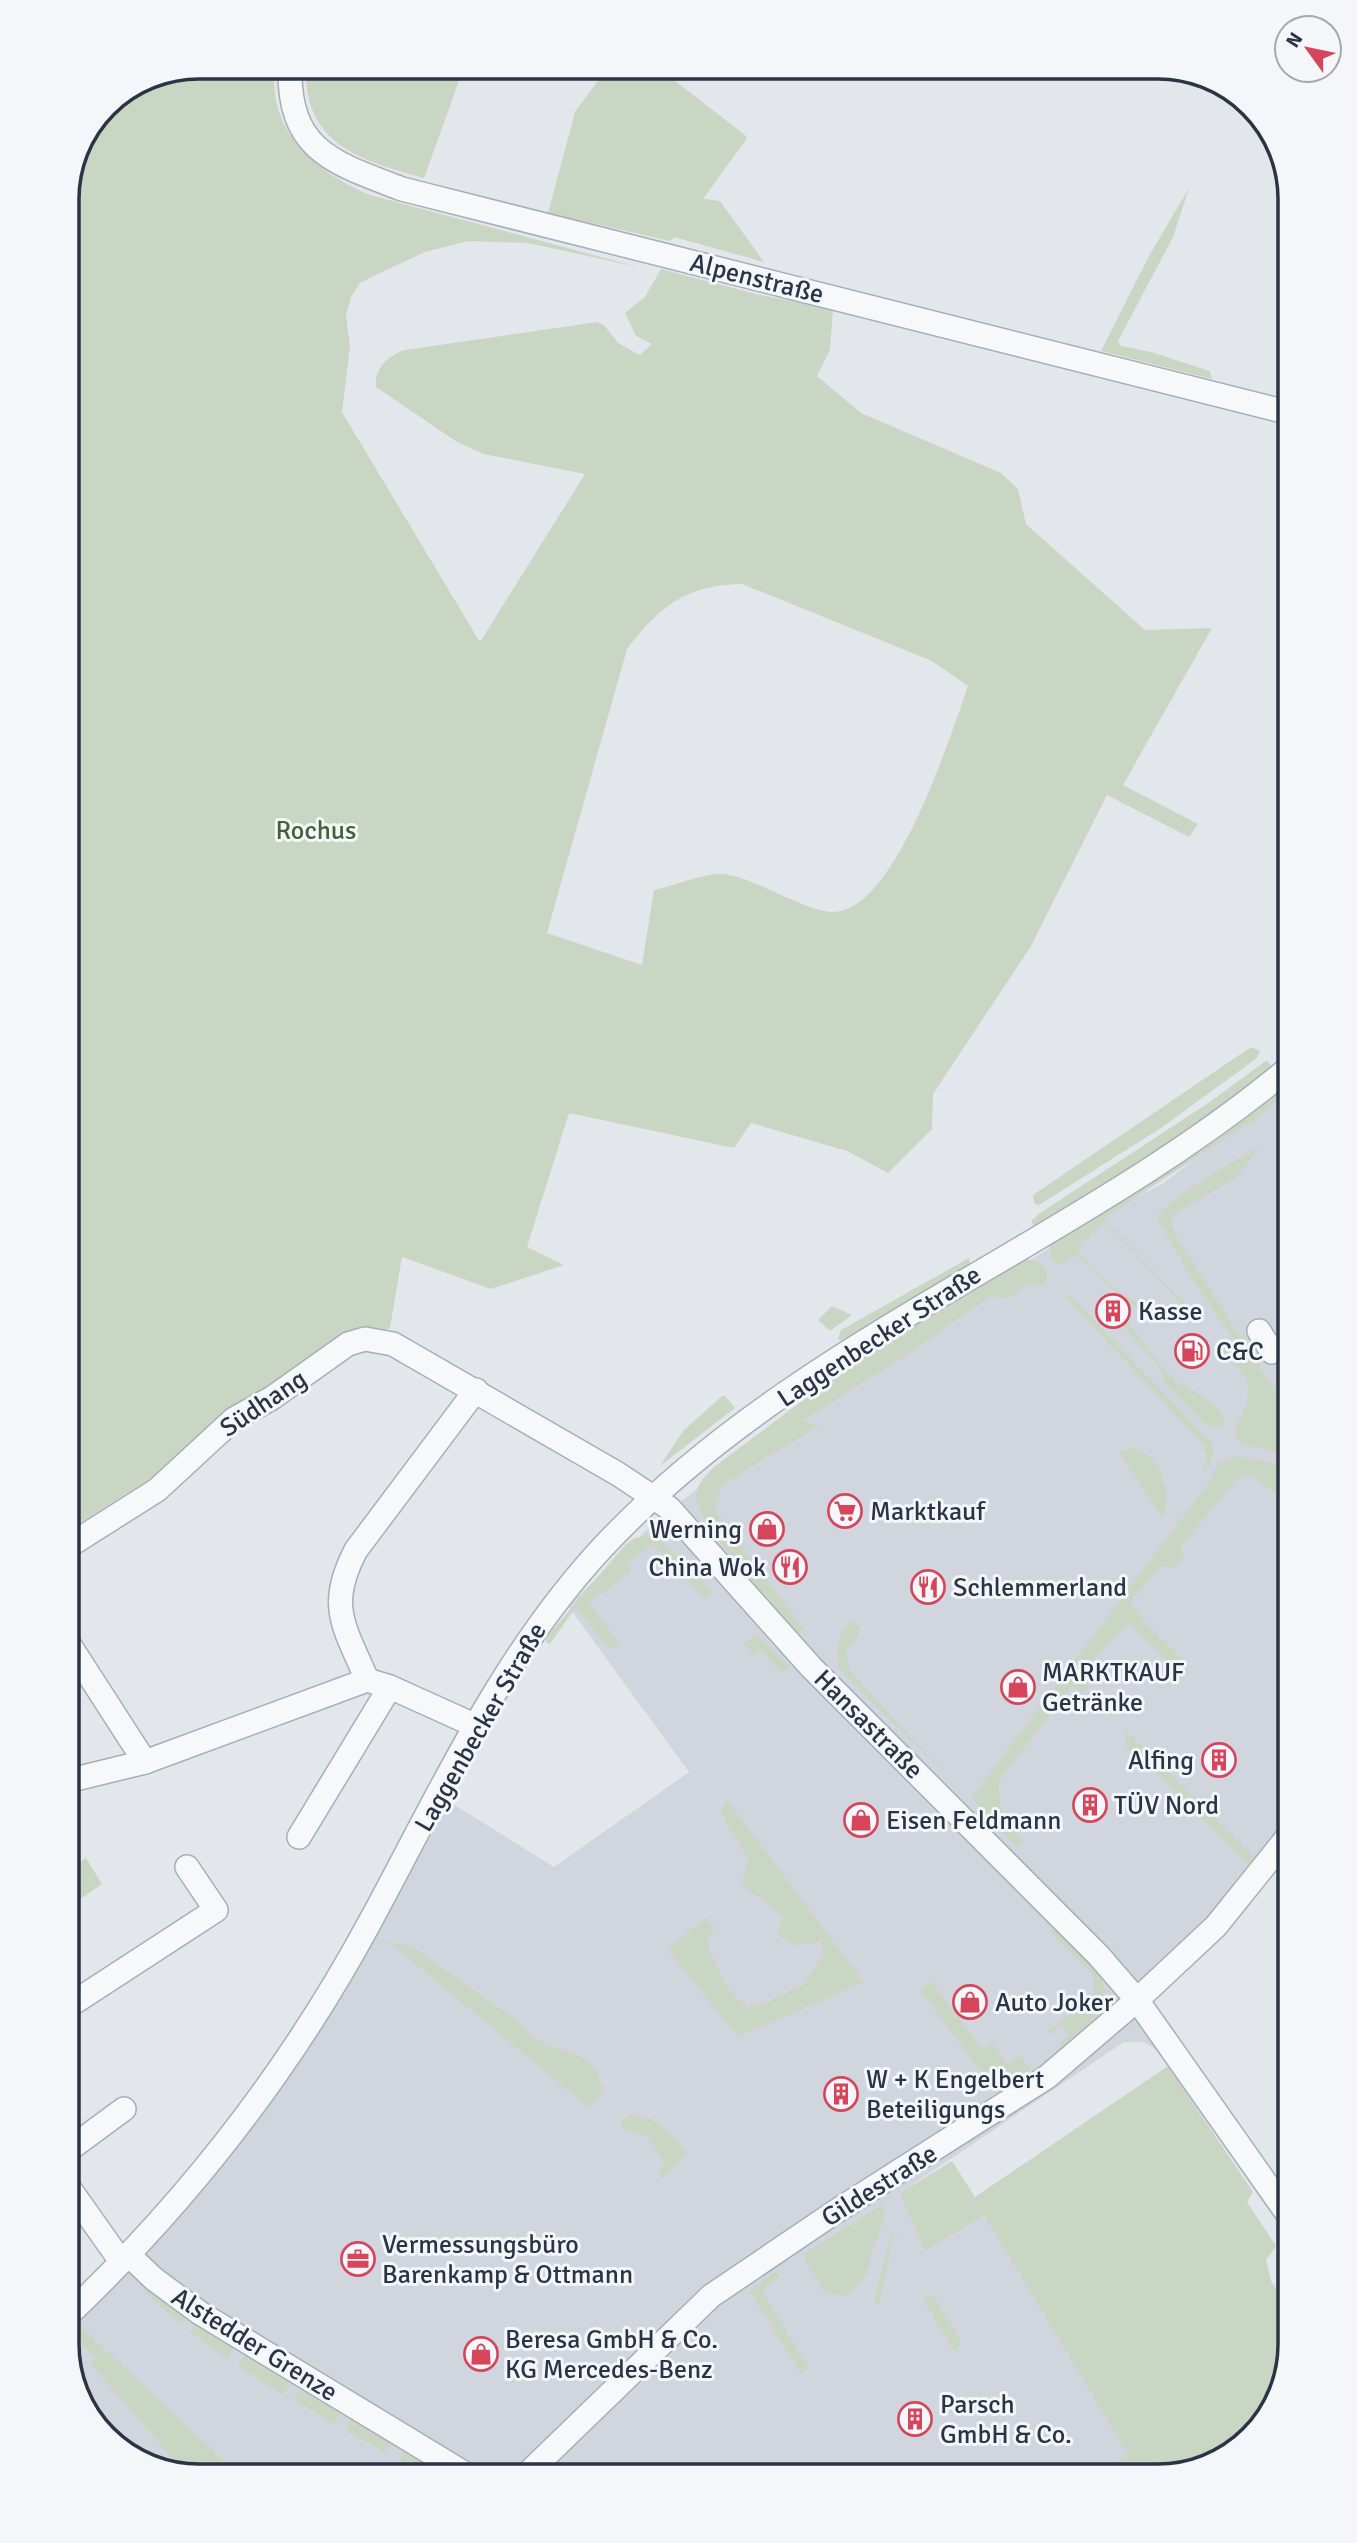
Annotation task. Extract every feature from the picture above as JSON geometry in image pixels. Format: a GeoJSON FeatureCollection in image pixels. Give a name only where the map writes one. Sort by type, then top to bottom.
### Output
{"type":"FeatureCollection","features":[{"type":"Feature","properties":{"kind":"street","name":"Alpenstraße"},"geometry":{"type":"LineString","coordinates":[[290,79],[289,92],[303,132],[340,165],[402,189],[1278,410]]}},
{"type":"Feature","properties":{"kind":"street","name":"Laggenbecker Straße"},"geometry":{"type":"LineString","coordinates":[[79,2304],[127,2259],[234,2132],[318,2011],[370,1922],[474,1725],[546,1614],[601,1549],[654,1497],[710,1451],[839,1357],[1145,1172],[1278,1076]]}},
{"type":"Feature","properties":{"kind":"street"},"geometry":{"type":"LineString","coordinates":[[1259,1331],[1272,1352],[1278,1348]]}},
{"type":"Feature","properties":{"kind":"street","name":"Südhang"},"geometry":{"type":"LineString","coordinates":[[79,1539],[157,1490],[234,1419],[272,1398],[348,1345],[365,1339],[383,1340],[476,1390],[654,1497]]}},
{"type":"Feature","properties":{"kind":"street"},"geometry":{"type":"LineString","coordinates":[[367,1681],[341,1622],[338,1597],[344,1571],[356,1550],[476,1390]]}},
{"type":"Feature","properties":{"kind":"street","name":"Hansastraße"},"geometry":{"type":"LineString","coordinates":[[654,1497],[669,1508],[811,1667],[1099,1955],[1137,2000],[1278,2200]]}},
{"type":"Feature","properties":{"kind":"street"},"geometry":{"type":"LineString","coordinates":[[79,1661],[145,1762]]}},
{"type":"Feature","properties":{"kind":"street"},"geometry":{"type":"LineString","coordinates":[[79,1778],[145,1762],[367,1681],[390,1687],[474,1725]]}},
{"type":"Feature","properties":{"kind":"street"},"geometry":{"type":"LineString","coordinates":[[299,1837],[390,1687]]}},
{"type":"Feature","properties":{"kind":"street","name":"Gildestraße"},"geometry":{"type":"LineString","coordinates":[[537,2464],[711,2296],[835,2212],[1047,2077],[1137,2000],[1216,1926],[1278,1849]]}},
{"type":"Feature","properties":{"kind":"street"},"geometry":{"type":"LineString","coordinates":[[79,1999],[216,1910],[187,1867]]}},
{"type":"Feature","properties":{"kind":"street"},"geometry":{"type":"LineString","coordinates":[[79,2142],[124,2109]]}},
{"type":"Feature","properties":{"kind":"street","name":"Alstedder Grenze"},"geometry":{"type":"LineString","coordinates":[[79,2203],[115,2253],[135,2261],[153,2279],[200,2313],[449,2464]]}},
{"type":"Feature","properties":{"kind":"shaded area"},"geometry":{"type":"Polygon","coordinates":[[[1278,1096],[1278,1866],[1248,1906],[1140,2013],[1173,2062],[1168,2066],[1155,2049],[1144,2042],[1124,2042],[900,2193],[984,2214],[1129,2454],[1113,2464],[191,2464],[160,2458],[132,2444],[104,2417],[88,2390],[81,2368],[79,2314],[127,2269],[259,2120],[370,1941],[450,1802],[554,1867],[689,1772],[568,1606],[658,1519],[833,1386],[1103,1214],[1162,1184],[1278,1096]]]}},
{"type":"Feature","properties":{"kind":"green space","name":"Rochus"},"geometry":{"type":"Polygon","coordinates":[[[275,79],[279,111],[287,130],[314,162],[350,186],[370,195],[638,267],[528,243],[468,241],[425,252],[380,273],[360,283],[351,297],[346,315],[350,346],[342,412],[480,642],[585,474],[484,454],[457,442],[376,387],[377,374],[388,359],[405,350],[597,322],[604,325],[618,343],[640,355],[652,344],[636,336],[625,313],[645,297],[661,269],[756,294],[833,309],[830,350],[817,376],[861,413],[1001,473],[1018,489],[1026,524],[1145,630],[1212,628],[1123,785],[1198,824],[1189,837],[1107,795],[1031,946],[933,1094],[932,1129],[888,1173],[847,1151],[751,1123],[734,1148],[569,1113],[527,1247],[564,1265],[491,1289],[402,1257],[390,1328],[79,1523],[79,191],[91,146],[104,126],[120,109],[139,95],[160,85],[183,80],[275,79]],[[742,584],[705,589],[676,601],[651,621],[627,649],[547,933],[642,965],[654,890],[715,874],[748,880],[821,910],[833,912],[856,904],[878,884],[917,818],[934,780],[968,686],[932,661],[742,584]]]}},
{"type":"Feature","properties":{"kind":"green space"},"geometry":{"type":"Polygon","coordinates":[[[307,79],[460,79],[424,178],[358,156],[340,145],[325,131],[314,114],[307,79]]]}},
{"type":"Feature","properties":{"kind":"green space"},"geometry":{"type":"Polygon","coordinates":[[[599,79],[673,79],[745,135],[747,138],[703,199],[720,201],[764,262],[674,237],[670,241],[548,213],[575,112],[599,79]]]}},
{"type":"Feature","properties":{"kind":"green space"},"geometry":{"type":"Polygon","coordinates":[[[1189,188],[1173,237],[1118,341],[1121,346],[1151,352],[1210,371],[1212,379],[1101,351],[1149,256],[1189,188]]]}},
{"type":"Feature","properties":{"kind":"green space"},"geometry":{"type":"Polygon","coordinates":[[[1251,1047],[1260,1051],[1257,1058],[1161,1128],[1039,1205],[1034,1203],[1033,1195],[1251,1047]]]}},
{"type":"Feature","properties":{"kind":"green space"},"geometry":{"type":"Polygon","coordinates":[[[1267,1060],[1274,1070],[1205,1122],[1036,1229],[1031,1221],[1040,1213],[1207,1104],[1267,1060]]]}},
{"type":"Feature","properties":{"kind":"green space"},"geometry":{"type":"Polygon","coordinates":[[[1278,1084],[1278,1100],[1255,1119],[1103,1219],[1202,1321],[1180,1315],[1181,1309],[1186,1309],[1104,1222],[1076,1248],[1091,1265],[1089,1267],[1076,1254],[1060,1266],[1051,1258],[1049,1243],[1278,1084]]]}},
{"type":"Feature","properties":{"kind":"green space"},"geometry":{"type":"Polygon","coordinates":[[[1260,1146],[1237,1177],[1171,1216],[1175,1234],[1240,1336],[1253,1333],[1239,1341],[1232,1337],[1189,1274],[1157,1218],[1188,1190],[1260,1146]]]}},
{"type":"Feature","properties":{"kind":"green space"},"geometry":{"type":"Polygon","coordinates":[[[969,1258],[970,1265],[964,1271],[845,1342],[838,1339],[841,1330],[969,1258]]]}},
{"type":"Feature","properties":{"kind":"green space"},"geometry":{"type":"Polygon","coordinates":[[[1020,1259],[1032,1260],[1042,1265],[1047,1273],[1046,1285],[1027,1285],[1010,1298],[991,1296],[902,1358],[802,1421],[820,1425],[730,1480],[720,1491],[716,1503],[717,1513],[804,1629],[796,1635],[710,1527],[696,1499],[699,1485],[714,1467],[850,1365],[1020,1259]]]}},
{"type":"Feature","properties":{"kind":"green space"},"geometry":{"type":"Polygon","coordinates":[[[1099,1273],[1130,1298],[1169,1308],[1168,1313],[1131,1306],[1097,1275],[1099,1273]]]}},
{"type":"Feature","properties":{"kind":"green space"},"geometry":{"type":"Polygon","coordinates":[[[1068,1293],[1213,1444],[1213,1457],[1200,1478],[1207,1459],[1204,1446],[1065,1296],[1068,1293]]]}},
{"type":"Feature","properties":{"kind":"green space"},"geometry":{"type":"Polygon","coordinates":[[[832,1306],[852,1315],[830,1331],[818,1320],[832,1306]]]}},
{"type":"Feature","properties":{"kind":"green space"},"geometry":{"type":"Polygon","coordinates":[[[1122,1314],[1170,1375],[1207,1398],[1219,1410],[1224,1419],[1223,1426],[1215,1428],[1205,1424],[1165,1383],[1161,1370],[1117,1319],[1122,1314]]]}},
{"type":"Feature","properties":{"kind":"green space"},"geometry":{"type":"Polygon","coordinates":[[[1220,1342],[1238,1359],[1262,1350],[1266,1355],[1259,1368],[1274,1387],[1278,1386],[1278,1454],[1240,1443],[1234,1433],[1246,1403],[1247,1384],[1221,1348],[1220,1342]]]}},
{"type":"Feature","properties":{"kind":"green space"},"geometry":{"type":"Polygon","coordinates":[[[722,1396],[735,1408],[660,1466],[683,1431],[722,1396]]]}},
{"type":"Feature","properties":{"kind":"green space"},"geometry":{"type":"Polygon","coordinates":[[[1127,1449],[1138,1450],[1147,1455],[1161,1473],[1166,1497],[1162,1518],[1119,1452],[1127,1449]]]}},
{"type":"Feature","properties":{"kind":"green space"},"geometry":{"type":"Polygon","coordinates":[[[1238,1456],[1278,1464],[1278,1496],[1253,1476],[1239,1477],[1182,1545],[1181,1552],[1185,1557],[1171,1570],[1162,1565],[1131,1601],[1144,1621],[1177,1653],[1188,1672],[1183,1678],[1129,1623],[1079,1674],[1090,1687],[1082,1693],[1073,1685],[998,1782],[1002,1813],[1023,1842],[1017,1848],[971,1798],[1210,1481],[1219,1463],[1238,1456]]]}},
{"type":"Feature","properties":{"kind":"green space"},"geometry":{"type":"Polygon","coordinates":[[[650,1536],[661,1540],[713,1592],[705,1599],[653,1544],[627,1565],[632,1571],[589,1602],[619,1644],[610,1650],[576,1607],[549,1645],[545,1639],[625,1545],[635,1538],[650,1536]]]}},
{"type":"Feature","properties":{"kind":"green space"},"geometry":{"type":"Polygon","coordinates":[[[854,1620],[861,1630],[846,1651],[850,1671],[950,1779],[839,1669],[839,1641],[848,1624],[854,1620]]]}},
{"type":"Feature","properties":{"kind":"green space"},"geometry":{"type":"Polygon","coordinates":[[[757,1635],[790,1667],[782,1673],[760,1650],[753,1655],[744,1643],[757,1635]]]}},
{"type":"Feature","properties":{"kind":"green space"},"geometry":{"type":"Polygon","coordinates":[[[1126,1730],[1254,1857],[1247,1865],[1155,1772],[1151,1772],[1125,1746],[1126,1730]]]}},
{"type":"Feature","properties":{"kind":"green space"},"geometry":{"type":"Polygon","coordinates":[[[727,1800],[864,1982],[738,2037],[667,1949],[705,1918],[714,1927],[707,1943],[718,1970],[727,1986],[747,2006],[764,2004],[804,1984],[824,1954],[821,1942],[794,1945],[777,1935],[783,1917],[742,1884],[748,1858],[720,1812],[727,1800]]]}},
{"type":"Feature","properties":{"kind":"green space"},"geometry":{"type":"Polygon","coordinates":[[[86,1858],[102,1884],[79,1900],[79,1863],[86,1858]]]}},
{"type":"Feature","properties":{"kind":"green space"},"geometry":{"type":"Polygon","coordinates":[[[1054,1928],[1099,1974],[1105,1998],[1098,2012],[1062,2046],[1059,2043],[1069,2035],[1062,2025],[1050,2034],[1048,2031],[1094,1995],[1093,1975],[1049,1931],[1054,1928]]]}},
{"type":"Feature","properties":{"kind":"green space"},"geometry":{"type":"Polygon","coordinates":[[[388,1941],[412,1947],[520,2022],[538,2040],[587,2061],[596,2071],[603,2091],[589,2108],[388,1941]]]}},
{"type":"Feature","properties":{"kind":"green space"},"geometry":{"type":"Polygon","coordinates":[[[931,1981],[982,2049],[992,2042],[1008,2065],[1020,2056],[1030,2069],[997,2093],[920,1990],[931,1981]]]}},
{"type":"Feature","properties":{"kind":"green space"},"geometry":{"type":"Polygon","coordinates":[[[1168,2066],[1253,2192],[1247,2202],[1276,2246],[1266,2260],[1271,2281],[1278,2291],[1277,2360],[1272,2383],[1258,2411],[1225,2444],[1204,2455],[1182,2462],[1112,2464],[1128,2454],[984,2215],[925,2251],[900,2193],[952,2161],[975,2197],[1168,2066]]]}},
{"type":"Feature","properties":{"kind":"green space"},"geometry":{"type":"Polygon","coordinates":[[[632,2115],[657,2123],[670,2133],[687,2154],[662,2178],[657,2171],[665,2163],[647,2136],[622,2128],[620,2122],[632,2115]]]}},
{"type":"Feature","properties":{"kind":"green space"},"geometry":{"type":"Polygon","coordinates":[[[883,2204],[885,2214],[864,2279],[845,2296],[825,2293],[802,2255],[883,2204]]]}},
{"type":"Feature","properties":{"kind":"green space"},"geometry":{"type":"Polygon","coordinates":[[[891,2234],[903,2239],[893,2237],[879,2305],[874,2303],[891,2234]]]}},
{"type":"Feature","properties":{"kind":"green space"},"geometry":{"type":"Polygon","coordinates":[[[777,2271],[780,2277],[762,2291],[809,2368],[801,2373],[750,2292],[777,2271]]]}},
{"type":"Feature","properties":{"kind":"green space"},"geometry":{"type":"Polygon","coordinates":[[[147,2285],[186,2317],[180,2324],[144,2291],[147,2285]]]}},
{"type":"Feature","properties":{"kind":"green space"},"geometry":{"type":"Polygon","coordinates":[[[932,2294],[959,2337],[961,2344],[955,2353],[923,2299],[932,2294]]]}},
{"type":"Feature","properties":{"kind":"green space"},"geometry":{"type":"Polygon","coordinates":[[[195,2324],[235,2347],[227,2359],[190,2332],[195,2324]]]}},
{"type":"Feature","properties":{"kind":"green space"},"geometry":{"type":"Polygon","coordinates":[[[79,2325],[228,2464],[176,2462],[90,2363],[95,2358],[79,2341],[79,2325]]]}},
{"type":"Feature","properties":{"kind":"green space"},"geometry":{"type":"Polygon","coordinates":[[[245,2354],[292,2380],[283,2395],[238,2366],[245,2354]]]}},
{"type":"Feature","properties":{"kind":"green space"},"geometry":{"type":"Polygon","coordinates":[[[302,2387],[343,2410],[334,2424],[294,2400],[302,2387]]]}},
{"type":"Feature","properties":{"kind":"green space"},"geometry":{"type":"Polygon","coordinates":[[[352,2417],[390,2441],[386,2453],[345,2430],[352,2417]]]}},
{"type":"Feature","properties":{"kind":"green space"},"geometry":{"type":"Polygon","coordinates":[[[409,2454],[424,2464],[403,2464],[399,2462],[402,2455],[409,2454]]]}},
{"type":"Feature","properties":{"kind":"place","name":"Kasse"},"geometry":{"type":"Point","coordinates":[1113,1311]}},
{"type":"Feature","properties":{"kind":"place","name":"C&C"},"geometry":{"type":"Point","coordinates":[1192,1351]}},
{"type":"Feature","properties":{"kind":"place","name":"Marktkauf"},"geometry":{"type":"Point","coordinates":[845,1511]}},
{"type":"Feature","properties":{"kind":"place","name":"Werning"},"geometry":{"type":"Point","coordinates":[767,1529]}},
{"type":"Feature","properties":{"kind":"place","name":"China Wok"},"geometry":{"type":"Point","coordinates":[790,1567]}},
{"type":"Feature","properties":{"kind":"place","name":"Schlemmerland"},"geometry":{"type":"Point","coordinates":[928,1587]}},
{"type":"Feature","properties":{"kind":"place","name":"MARKTKAUF Getränke"},"geometry":{"type":"Point","coordinates":[1018,1687]}},
{"type":"Feature","properties":{"kind":"place","name":"Alfing"},"geometry":{"type":"Point","coordinates":[1219,1760]}},
{"type":"Feature","properties":{"kind":"place","name":"TÜV Nord"},"geometry":{"type":"Point","coordinates":[1090,1805]}},
{"type":"Feature","properties":{"kind":"place","name":"Eisen Feldmann"},"geometry":{"type":"Point","coordinates":[861,1820]}},
{"type":"Feature","properties":{"kind":"place","name":"Auto Joker"},"geometry":{"type":"Point","coordinates":[970,2002]}},
{"type":"Feature","properties":{"kind":"place","name":"W + K Engelbert Beteiligungs"},"geometry":{"type":"Point","coordinates":[841,2094]}},
{"type":"Feature","properties":{"kind":"place","name":"Vermessungsbüro Barenkamp & Ottmann"},"geometry":{"type":"Point","coordinates":[358,2259]}},
{"type":"Feature","properties":{"kind":"place","name":"Beresa GmbH & Co. KG Mercedes-Benz"},"geometry":{"type":"Point","coordinates":[481,2354]}},
{"type":"Feature","properties":{"kind":"place","name":"Parsch GmbH & Co."},"geometry":{"type":"Point","coordinates":[915,2419]}}]}
